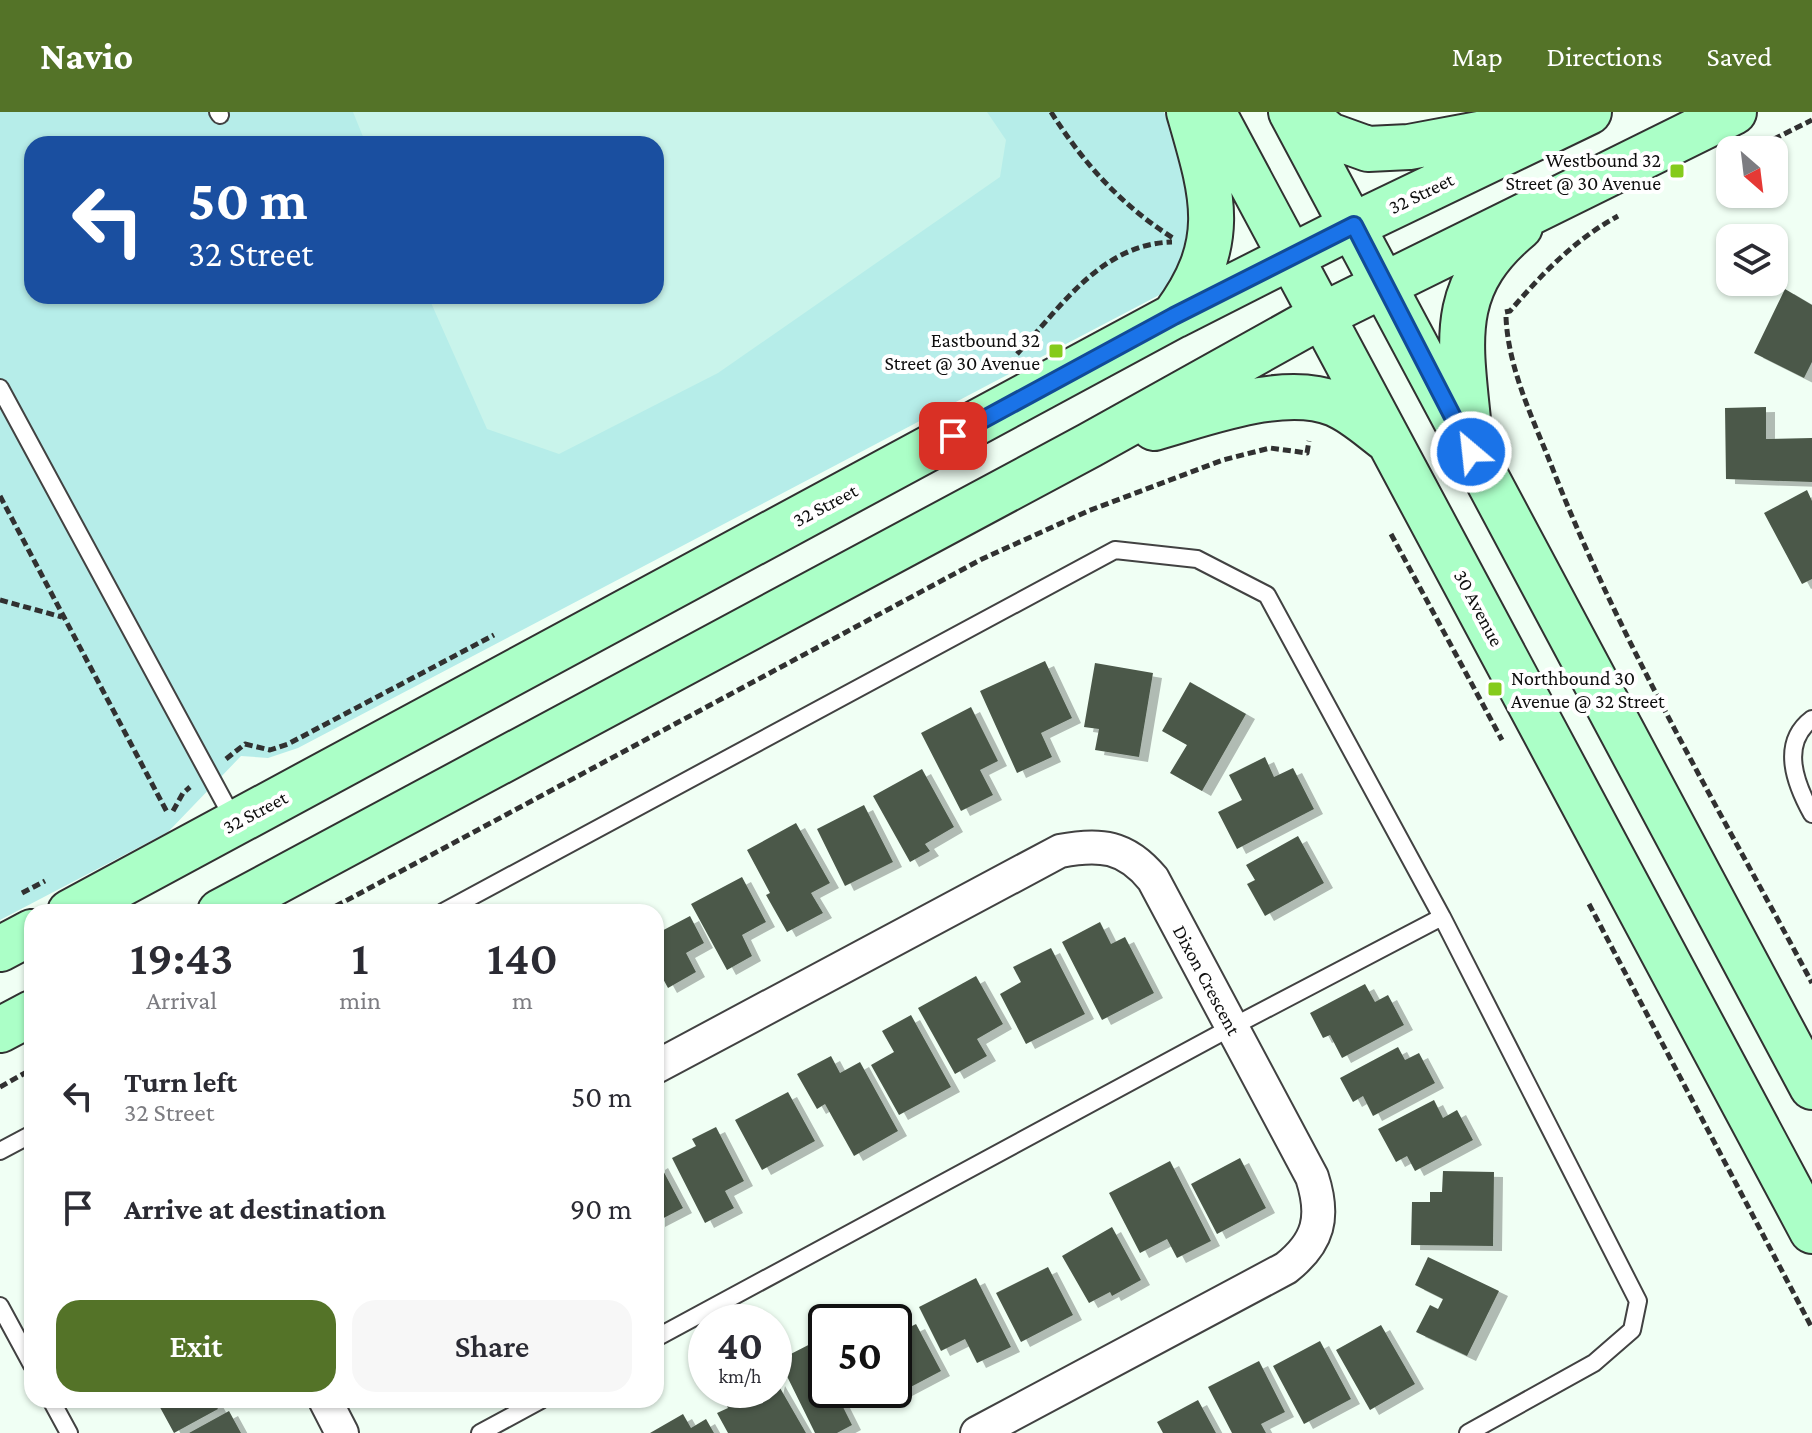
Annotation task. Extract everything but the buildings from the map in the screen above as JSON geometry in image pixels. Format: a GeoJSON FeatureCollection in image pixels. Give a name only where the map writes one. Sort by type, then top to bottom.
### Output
{"type":"FeatureCollection","features":[{"type":"Feature","properties":{"kind":"main road"},"geometry":{"type":"LineString","coordinates":[[1174,316],[1192,292],[1202,270],[1210,246],[1213,215],[1189,112]]}},
{"type":"Feature","properties":{"kind":"main road","name":"30 Avenue"},"geometry":{"type":"LineString","coordinates":[[1213,112],[1812,1231]]}},
{"type":"Feature","properties":{"kind":"main road"},"geometry":{"type":"LineString","coordinates":[[1291,112],[1812,1087]]}},
{"type":"Feature","properties":{"kind":"main road"},"geometry":{"type":"LineString","coordinates":[[1302,112],[1329,135],[1368,149],[1409,147],[1585,114]]}},
{"type":"Feature","properties":{"kind":"main road"},"geometry":{"type":"LineString","coordinates":[[235,904],[1090,445],[1323,315],[1734,112]]}},
{"type":"Feature","properties":{"kind":"main road","name":"32 Street"},"geometry":{"type":"LineString","coordinates":[[85,904],[1174,316],[1585,114]]}},
{"type":"Feature","properties":{"kind":"main road"},"geometry":{"type":"LineString","coordinates":[[1471,452],[1463,366],[1464,308],[1472,286],[1499,245],[1552,201]]}},
{"type":"Feature","properties":{"kind":"main road"},"geometry":{"type":"LineString","coordinates":[[1090,445],[1249,403],[1314,397],[1354,415],[1391,443]]}},
{"type":"Feature","properties":{"kind":"main road"},"geometry":{"type":"LineString","coordinates":[[0,949],[24,936]]}},
{"type":"Feature","properties":{"kind":"main road"},"geometry":{"type":"LineString","coordinates":[[0,1030],[24,1017]]}},
{"type":"Feature","properties":{"kind":"street","name":"Dixon Crescent"},"geometry":{"type":"LineString","coordinates":[[664,1063],[1060,851],[1079,847],[1116,850],[1130,856],[1144,868],[1153,879],[1312,1177],[1319,1197],[1319,1218],[1314,1237],[1303,1255],[1286,1268],[977,1433]]}},
{"type":"Feature","properties":{"kind":"street"},"geometry":{"type":"LineString","coordinates":[[329,1408],[342,1433]]}},
{"type":"Feature","properties":{"kind":"lane"},"geometry":{"type":"LineString","coordinates":[[0,388],[236,823]]}},
{"type":"Feature","properties":{"kind":"lane"},"geometry":{"type":"LineString","coordinates":[[458,904],[1115,550],[1197,559],[1267,595],[1442,917],[1638,1301],[1632,1330],[1594,1363],[1468,1433]]}},
{"type":"Feature","properties":{"kind":"lane"},"geometry":{"type":"LineString","coordinates":[[1812,719],[1796,738],[1792,763],[1799,791],[1812,814]]}},
{"type":"Feature","properties":{"kind":"lane"},"geometry":{"type":"LineString","coordinates":[[664,1334],[1442,917]]}},
{"type":"Feature","properties":{"kind":"lane"},"geometry":{"type":"LineString","coordinates":[[0,1151],[24,1138]]}},
{"type":"Feature","properties":{"kind":"lane"},"geometry":{"type":"LineString","coordinates":[[0,1306],[24,1350]]}},
{"type":"Feature","properties":{"kind":"lane"},"geometry":{"type":"LineString","coordinates":[[55,1408],[69,1433]]}},
{"type":"Feature","properties":{"kind":"lane"},"geometry":{"type":"LineString","coordinates":[[480,1433],[526,1408]]}},
{"type":"Feature","properties":{"kind":"path"},"geometry":{"type":"LineString","coordinates":[[1010,361],[1087,277],[1107,262],[1142,247],[1181,242],[1130,208],[1101,181],[1071,144],[1051,112]]}},
{"type":"Feature","properties":{"kind":"path"},"geometry":{"type":"LineString","coordinates":[[1779,136],[1812,120]]}},
{"type":"Feature","properties":{"kind":"path"},"geometry":{"type":"LineString","coordinates":[[1621,215],[1587,234],[1561,255],[1508,312],[1510,350],[1596,575],[1812,983]]}},
{"type":"Feature","properties":{"kind":"path"},"geometry":{"type":"LineString","coordinates":[[340,904],[982,559],[1185,472],[1270,448],[1307,453],[1311,429]]}},
{"type":"Feature","properties":{"kind":"path"},"geometry":{"type":"LineString","coordinates":[[1309,441],[1318,441]]}},
{"type":"Feature","properties":{"kind":"path"},"geometry":{"type":"LineString","coordinates":[[0,496],[168,814]]}},
{"type":"Feature","properties":{"kind":"path"},"geometry":{"type":"LineString","coordinates":[[1386,523],[1505,746]]}},
{"type":"Feature","properties":{"kind":"path"},"geometry":{"type":"LineString","coordinates":[[0,600],[63,618]]}},
{"type":"Feature","properties":{"kind":"path"},"geometry":{"type":"LineString","coordinates":[[227,758],[245,744],[270,750],[288,744],[496,634]]}},
{"type":"Feature","properties":{"kind":"path"},"geometry":{"type":"LineString","coordinates":[[1587,898],[1812,1328]]}},
{"type":"Feature","properties":{"kind":"path"},"geometry":{"type":"LineString","coordinates":[[0,1087],[24,1074]]}},
{"type":"Feature","properties":{"kind":"shaded area"},"geometry":{"type":"Polygon","coordinates":[[[0,112],[1164,112],[1191,181],[1194,244],[1165,292],[298,748],[268,758],[241,756],[168,832],[31,904],[24,904],[24,907],[0,920],[0,112]]]}},
{"type":"Feature","properties":{"kind":"shaded area"},"geometry":{"type":"Polygon","coordinates":[[[353,112],[987,112],[1006,140],[1000,177],[718,373],[559,454],[487,429],[432,304],[664,304],[664,136],[363,136],[353,112]]]}},
{"type":"Feature","properties":{"kind":"place","name":"Westbound 32 Street @ 30 Avenue"},"geometry":{"type":"Point","coordinates":[1677,171]}},
{"type":"Feature","properties":{"kind":"place","name":"Eastbound 32 Street @ 30 Avenue"},"geometry":{"type":"Point","coordinates":[1056,351]}},
{"type":"Feature","properties":{"kind":"place","name":"Northbound 30 Avenue @ 32 Street"},"geometry":{"type":"Point","coordinates":[1495,689]}},
{"type":"Feature","properties":{"kind":"route"},"geometry":{"type":"LineString","coordinates":[[953,436],[1174,316],[1354,225],[1471,452]]}}]}
